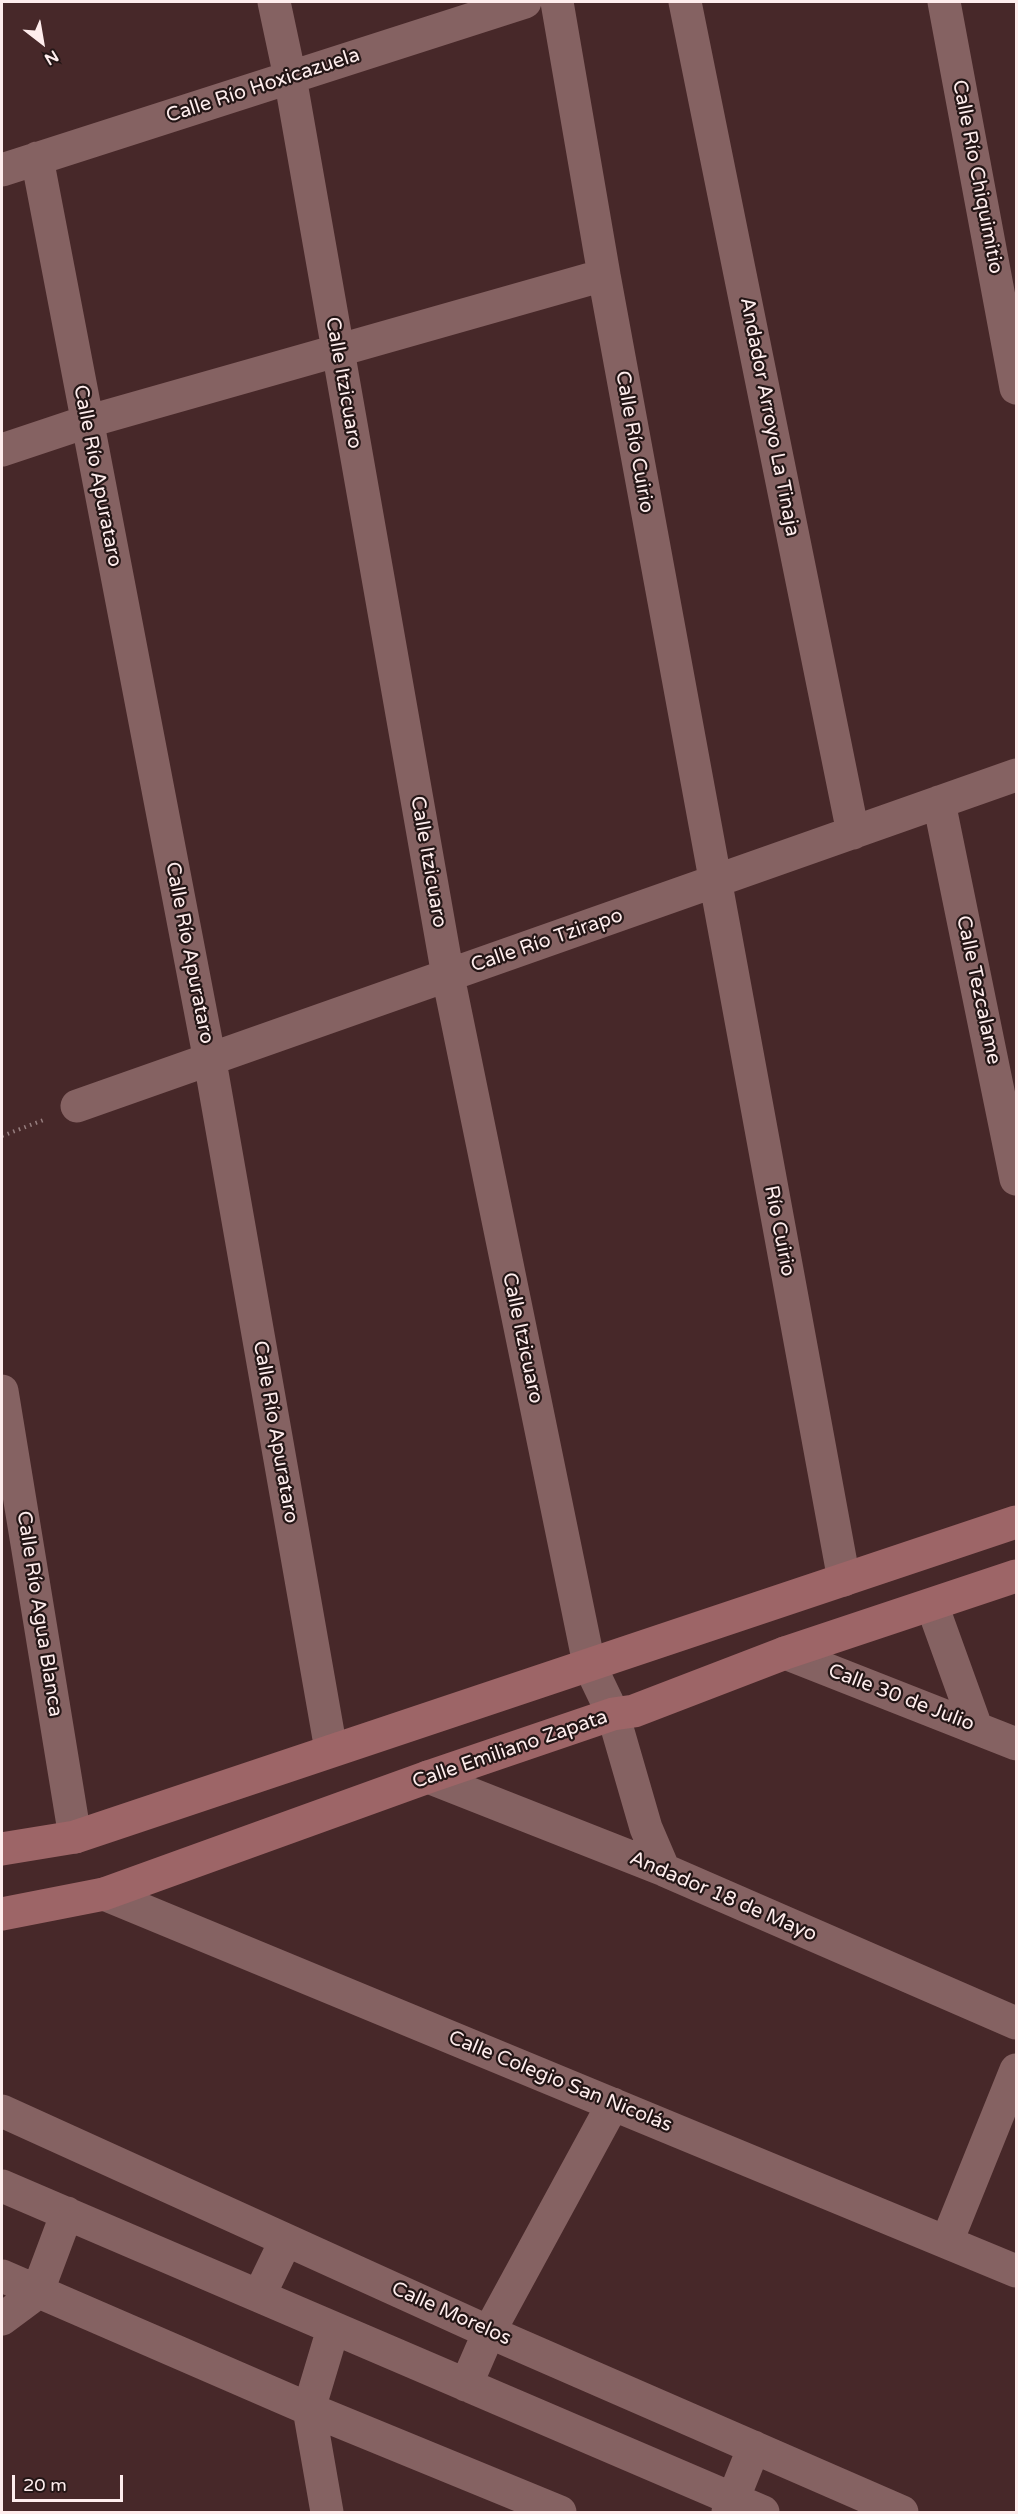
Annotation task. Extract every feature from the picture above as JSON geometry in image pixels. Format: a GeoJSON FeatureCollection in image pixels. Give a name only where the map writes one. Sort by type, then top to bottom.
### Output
{"type":"FeatureCollection","features":[{"type":"Feature","properties":{"kind":"main road"},"geometry":{"type":"LineString","coordinates":[[2,1849],[75,1837],[1017,1522]]}},
{"type":"Feature","properties":{"kind":"main road","name":"Calle Emiliano Zapata"},"geometry":{"type":"LineString","coordinates":[[2,1914],[104,1894],[428,1777],[613,1714],[634,1711],[785,1653],[1017,1576]]}},
{"type":"Feature","properties":{"kind":"street","name":"Calle Itzicuaro"},"geometry":{"type":"LineString","coordinates":[[274,2],[290,77],[448,976],[589,1664],[613,1714],[646,1828],[664,1870]]}},
{"type":"Feature","properties":{"kind":"street","name":"Calle Río Hoxicazuela"},"geometry":{"type":"LineString","coordinates":[[2,170],[525,2]]}},
{"type":"Feature","properties":{"kind":"street","name":"Calle Río Cuirio"},"geometry":{"type":"LineString","coordinates":[[557,2],[714,882]]}},
{"type":"Feature","properties":{"kind":"street","name":"Andador Arroyo La Tinaja"},"geometry":{"type":"LineString","coordinates":[[685,2],[853,832]]}},
{"type":"Feature","properties":{"kind":"street","name":"Calle Río Chiquimitio"},"geometry":{"type":"LineString","coordinates":[[944,2],[1017,388]]}},
{"type":"Feature","properties":{"kind":"street","name":"Calle Río Apurataro"},"geometry":{"type":"LineString","coordinates":[[37,158],[210,1061],[331,1750]]}},
{"type":"Feature","properties":{"kind":"street"},"geometry":{"type":"LineString","coordinates":[[2,450],[86,422],[604,275]]}},
{"type":"Feature","properties":{"kind":"street","name":"Calle Río Tzirapo"},"geometry":{"type":"LineString","coordinates":[[77,1106],[1017,775]]}},
{"type":"Feature","properties":{"kind":"street","name":"Calle Tezcalame"},"geometry":{"type":"LineString","coordinates":[[939,802],[1017,1179]]}},
{"type":"Feature","properties":{"kind":"street","name":"Río Cuirio"},"geometry":{"type":"LineString","coordinates":[[714,882],[844,1580]]}},
{"type":"Feature","properties":{"kind":"street","name":"Calle Río Agua Blanca"},"geometry":{"type":"LineString","coordinates":[[2,1391],[10,1494],[75,1837]]}},
{"type":"Feature","properties":{"kind":"street"},"geometry":{"type":"LineString","coordinates":[[932,1605],[976,1727]]}},
{"type":"Feature","properties":{"kind":"street","name":"Calle 30 de Julio"},"geometry":{"type":"LineString","coordinates":[[785,1653],[1017,1744]]}},
{"type":"Feature","properties":{"kind":"street","name":"Andador 18 de Mayo"},"geometry":{"type":"LineString","coordinates":[[428,1777],[664,1870],[1017,2023]]}},
{"type":"Feature","properties":{"kind":"street","name":"Calle Colegio San Nicolás"},"geometry":{"type":"LineString","coordinates":[[104,1894],[1017,2271]]}},
{"type":"Feature","properties":{"kind":"street"},"geometry":{"type":"LineString","coordinates":[[947,2241],[1017,2070]]}},
{"type":"Feature","properties":{"kind":"street"},"geometry":{"type":"LineString","coordinates":[[466,2385],[489,2332],[613,2104]]}},
{"type":"Feature","properties":{"kind":"street","name":"Calle Morelos"},"geometry":{"type":"LineString","coordinates":[[2,2111],[489,2332],[902,2512]]}},
{"type":"Feature","properties":{"kind":"street"},"geometry":{"type":"LineString","coordinates":[[2,2186],[466,2385],[742,2508],[754,2447]]}},
{"type":"Feature","properties":{"kind":"street"},"geometry":{"type":"LineString","coordinates":[[2,2319],[37,2293],[67,2213]]}},
{"type":"Feature","properties":{"kind":"street"},"geometry":{"type":"LineString","coordinates":[[259,2296],[286,2240]]}},
{"type":"Feature","properties":{"kind":"street"},"geometry":{"type":"LineString","coordinates":[[2,2276],[309,2409],[560,2512]]}},
{"type":"Feature","properties":{"kind":"street"},"geometry":{"type":"LineString","coordinates":[[327,2512],[309,2409],[333,2329]]}},
{"type":"Feature","properties":{"kind":"path"},"geometry":{"type":"LineString","coordinates":[[2,1136],[77,1106]]}}]}
